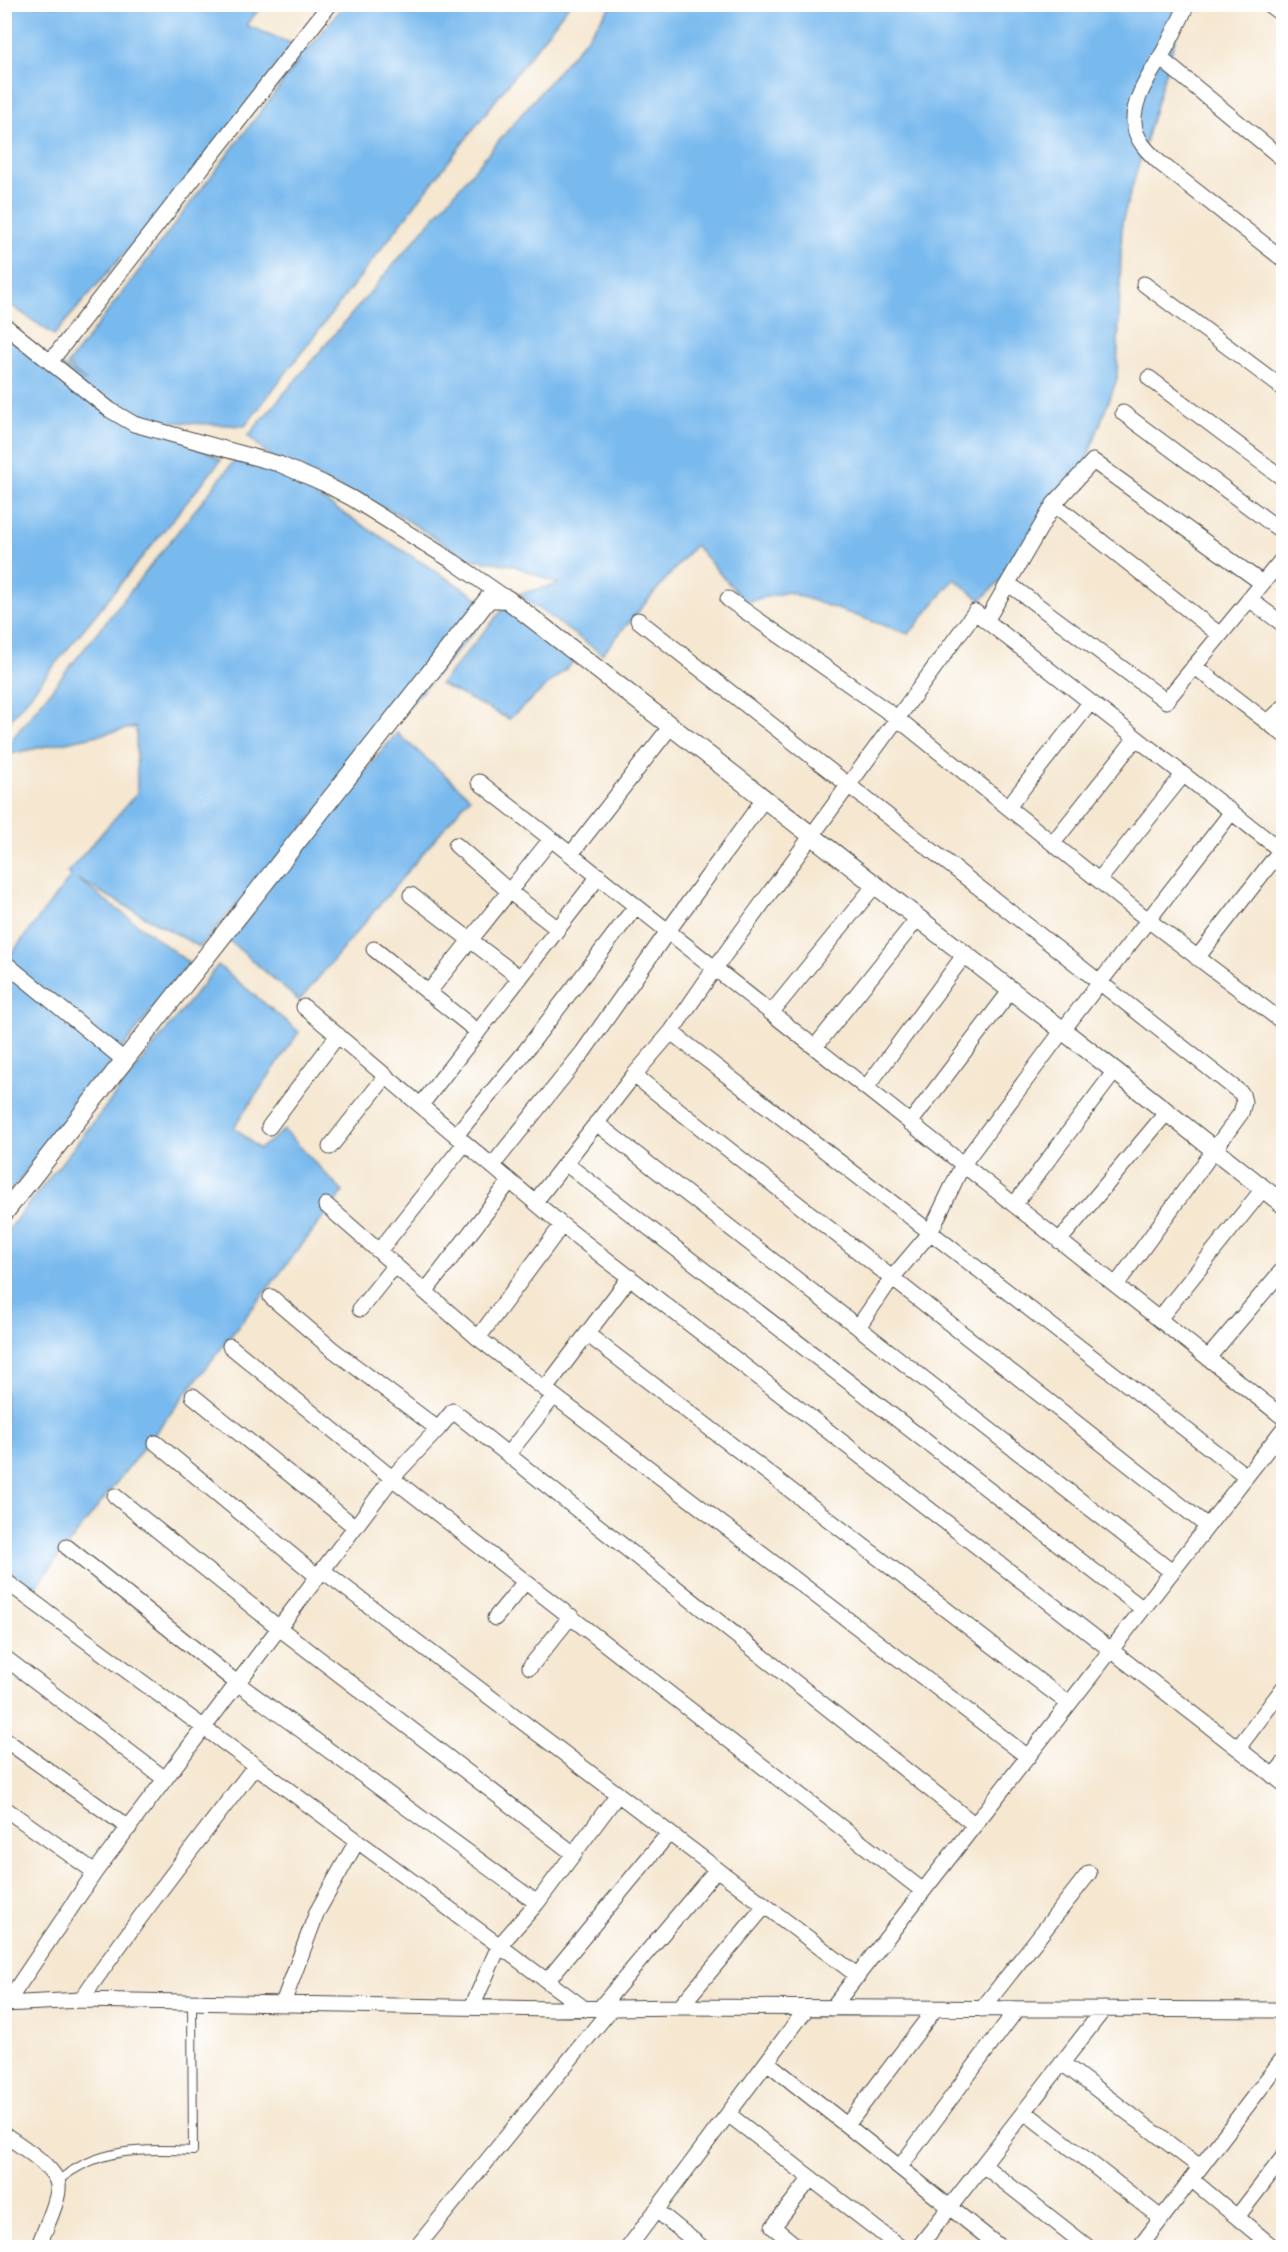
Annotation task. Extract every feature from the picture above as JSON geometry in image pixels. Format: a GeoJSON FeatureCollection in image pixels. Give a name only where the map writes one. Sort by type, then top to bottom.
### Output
{"type":"FeatureCollection","features":[{"type":"Feature","properties":{"kind":"street"},"geometry":{"type":"LineString","coordinates":[[50,363],[330,4]]}},
{"type":"Feature","properties":{"kind":"street"},"geometry":{"type":"LineString","coordinates":[[1187,4],[1144,84],[1134,121],[1138,137],[1146,151],[1160,163],[1284,260]]}},
{"type":"Feature","properties":{"kind":"street"},"geometry":{"type":"LineString","coordinates":[[1268,4],[1284,16]]}},
{"type":"Feature","properties":{"kind":"street"},"geometry":{"type":"LineString","coordinates":[[1160,58],[1284,160]]}},
{"type":"Feature","properties":{"kind":"street"},"geometry":{"type":"LineString","coordinates":[[1144,284],[1284,389]]}},
{"type":"Feature","properties":{"kind":"street"},"geometry":{"type":"LineString","coordinates":[[4,325],[110,410],[134,424],[279,464],[353,499],[454,562],[507,599],[671,726],[1063,1030],[1284,1205]]}},
{"type":"Feature","properties":{"kind":"street"},"geometry":{"type":"LineString","coordinates":[[1149,378],[1284,479]]}},
{"type":"Feature","properties":{"kind":"street"},"geometry":{"type":"LineString","coordinates":[[1123,413],[1284,533]]}},
{"type":"Feature","properties":{"kind":"street"},"geometry":{"type":"LineString","coordinates":[[986,621],[1054,504],[1093,462],[1262,583]]}},
{"type":"Feature","properties":{"kind":"street"},"geometry":{"type":"LineString","coordinates":[[1054,504],[1220,634]]}},
{"type":"Feature","properties":{"kind":"street"},"geometry":{"type":"LineString","coordinates":[[1009,584],[1166,701],[1283,559]]}},
{"type":"Feature","properties":{"kind":"street"},"geometry":{"type":"LineString","coordinates":[[4,1213],[489,598],[507,599]]}},
{"type":"Feature","properties":{"kind":"street"},"geometry":{"type":"LineString","coordinates":[[728,598],[897,718],[1148,920],[1284,1023]]}},
{"type":"Feature","properties":{"kind":"street"},"geometry":{"type":"LineString","coordinates":[[1249,599],[1284,625]]}},
{"type":"Feature","properties":{"kind":"street"},"geometry":{"type":"LineString","coordinates":[[535,1202],[634,1075],[671,1032],[715,968],[975,612],[1282,852],[1197,958]]}},
{"type":"Feature","properties":{"kind":"street"},"geometry":{"type":"LineString","coordinates":[[638,620],[1242,1094],[1244,1102],[1242,1113],[1116,1285]]}},
{"type":"Feature","properties":{"kind":"street"},"geometry":{"type":"LineString","coordinates":[[1194,666],[1284,735]]}},
{"type":"Feature","properties":{"kind":"street"},"geometry":{"type":"LineString","coordinates":[[1008,807],[1090,703]]}},
{"type":"Feature","properties":{"kind":"street"},"geometry":{"type":"LineString","coordinates":[[1268,722],[1284,707]]}},
{"type":"Feature","properties":{"kind":"street"},"geometry":{"type":"LineString","coordinates":[[571,854],[671,726]]}},
{"type":"Feature","properties":{"kind":"street"},"geometry":{"type":"LineString","coordinates":[[1053,843],[1136,738]]}},
{"type":"Feature","properties":{"kind":"street"},"geometry":{"type":"LineString","coordinates":[[1099,880],[1183,775]]}},
{"type":"Feature","properties":{"kind":"street"},"geometry":{"type":"LineString","coordinates":[[479,782],[1284,1418]]}},
{"type":"Feature","properties":{"kind":"street"},"geometry":{"type":"LineString","coordinates":[[492,1166],[583,1052],[764,799]]}},
{"type":"Feature","properties":{"kind":"street"},"geometry":{"type":"LineString","coordinates":[[858,1327],[891,1278],[930,1233],[963,1164],[1099,982],[1231,813]]}},
{"type":"Feature","properties":{"kind":"street"},"geometry":{"type":"LineString","coordinates":[[428,993],[551,839]]}},
{"type":"Feature","properties":{"kind":"street"},"geometry":{"type":"LineString","coordinates":[[456,845],[510,892],[558,929]]}},
{"type":"Feature","properties":{"kind":"street"},"geometry":{"type":"LineString","coordinates":[[421,1105],[599,876]]}},
{"type":"Feature","properties":{"kind":"street"},"geometry":{"type":"LineString","coordinates":[[771,1013],[875,885]]}},
{"type":"Feature","properties":{"kind":"street"},"geometry":{"type":"LineString","coordinates":[[411,895],[520,978]]}},
{"type":"Feature","properties":{"kind":"street"},"geometry":{"type":"LineString","coordinates":[[379,1251],[520,1058],[636,906]]}},
{"type":"Feature","properties":{"kind":"street"},"geometry":{"type":"LineString","coordinates":[[815,1047],[918,918]]}},
{"type":"Feature","properties":{"kind":"street"},"geometry":{"type":"LineString","coordinates":[[374,949],[478,1032]]}},
{"type":"Feature","properties":{"kind":"street"},"geometry":{"type":"LineString","coordinates":[[866,1088],[965,954]]}},
{"type":"Feature","properties":{"kind":"street"},"geometry":{"type":"LineString","coordinates":[[4,962],[124,1060]]}},
{"type":"Feature","properties":{"kind":"street"},"geometry":{"type":"LineString","coordinates":[[910,1123],[1011,990]]}},
{"type":"Feature","properties":{"kind":"street"},"geometry":{"type":"LineString","coordinates":[[304,1007],[562,1225],[1278,1780],[1284,1762]]}},
{"type":"Feature","properties":{"kind":"street"},"geometry":{"type":"LineString","coordinates":[[671,1032],[1246,1476]]}},
{"type":"Feature","properties":{"kind":"street"},"geometry":{"type":"LineString","coordinates":[[269,1127],[338,1035]]}},
{"type":"Feature","properties":{"kind":"street"},"geometry":{"type":"LineString","coordinates":[[1014,1204],[1115,1071]]}},
{"type":"Feature","properties":{"kind":"street"},"geometry":{"type":"LineString","coordinates":[[634,1075],[1207,1526]]}},
{"type":"Feature","properties":{"kind":"street"},"geometry":{"type":"LineString","coordinates":[[330,1147],[386,1076]]}},
{"type":"Feature","properties":{"kind":"street"},"geometry":{"type":"LineString","coordinates":[[1059,1241],[1167,1112]]}},
{"type":"Feature","properties":{"kind":"street"},"geometry":{"type":"LineString","coordinates":[[596,1123],[1172,1572]]}},
{"type":"Feature","properties":{"kind":"street"},"geometry":{"type":"LineString","coordinates":[[565,1163],[1143,1609]]}},
{"type":"Feature","properties":{"kind":"street"},"geometry":{"type":"LineString","coordinates":[[425,1292],[510,1181]]}},
{"type":"Feature","properties":{"kind":"street"},"geometry":{"type":"LineString","coordinates":[[1159,1319],[1263,1189]]}},
{"type":"Feature","properties":{"kind":"street"},"geometry":{"type":"LineString","coordinates":[[326,1205],[478,1338],[1028,1757]]}},
{"type":"Feature","properties":{"kind":"street"},"geometry":{"type":"LineString","coordinates":[[478,1338],[562,1225]]}},
{"type":"Feature","properties":{"kind":"street"},"geometry":{"type":"LineString","coordinates":[[360,1309],[395,1265]]}},
{"type":"Feature","properties":{"kind":"street"},"geometry":{"type":"LineString","coordinates":[[1208,1359],[1284,1268]]}},
{"type":"Feature","properties":{"kind":"street"},"geometry":{"type":"LineString","coordinates":[[508,1454],[587,1334],[630,1277]]}},
{"type":"Feature","properties":{"kind":"street"},"geometry":{"type":"LineString","coordinates":[[271,1297],[332,1349],[438,1429]]}},
{"type":"Feature","properties":{"kind":"street"},"geometry":{"type":"LineString","coordinates":[[587,1334],[1069,1704]]}},
{"type":"Feature","properties":{"kind":"street"},"geometry":{"type":"LineString","coordinates":[[230,1346],[392,1478],[923,1891]]}},
{"type":"Feature","properties":{"kind":"street"},"geometry":{"type":"LineString","coordinates":[[193,1396],[355,1527]]}},
{"type":"Feature","properties":{"kind":"street"},"geometry":{"type":"LineString","coordinates":[[5,2004],[95,1872],[320,1573],[392,1478],[453,1411],[975,1825]]}},
{"type":"Feature","properties":{"kind":"street"},"geometry":{"type":"LineString","coordinates":[[832,2008],[1284,1428]]}},
{"type":"Feature","properties":{"kind":"street"},"geometry":{"type":"LineString","coordinates":[[156,1443],[320,1573],[858,1976]]}},
{"type":"Feature","properties":{"kind":"street"},"geometry":{"type":"LineString","coordinates":[[115,1496],[279,1628],[574,1854]]}},
{"type":"Feature","properties":{"kind":"street"},"geometry":{"type":"LineString","coordinates":[[67,1547],[237,1683],[537,1903]]}},
{"type":"Feature","properties":{"kind":"street"},"geometry":{"type":"LineString","coordinates":[[4,1580],[547,1981],[598,2009]]}},
{"type":"Feature","properties":{"kind":"street"},"geometry":{"type":"LineString","coordinates":[[495,1618],[525,1582]]}},
{"type":"Feature","properties":{"kind":"street"},"geometry":{"type":"LineString","coordinates":[[530,1667],[571,1616]]}},
{"type":"Feature","properties":{"kind":"street"},"geometry":{"type":"LineString","coordinates":[[4,1657],[165,1779]]}},
{"type":"Feature","properties":{"kind":"street"},"geometry":{"type":"LineString","coordinates":[[1238,1748],[1284,1687]]}},
{"type":"Feature","properties":{"kind":"street"},"geometry":{"type":"LineString","coordinates":[[4,1739],[129,1827]]}},
{"type":"Feature","properties":{"kind":"street"},"geometry":{"type":"LineString","coordinates":[[81,2000],[124,1937],[255,1766]]}},
{"type":"Feature","properties":{"kind":"street"},"geometry":{"type":"LineString","coordinates":[[472,2007],[499,1946],[537,1903],[618,1794]]}},
{"type":"Feature","properties":{"kind":"street"},"geometry":{"type":"LineString","coordinates":[[4,1808],[95,1872]]}},
{"type":"Feature","properties":{"kind":"street"},"geometry":{"type":"LineString","coordinates":[[547,1981],[669,1833]]}},
{"type":"Feature","properties":{"kind":"street"},"geometry":{"type":"LineString","coordinates":[[283,2003],[316,1912],[357,1840]]}},
{"type":"Feature","properties":{"kind":"street"},"geometry":{"type":"LineString","coordinates":[[416,2247],[598,2009],[717,1869]]}},
{"type":"Feature","properties":{"kind":"street"},"geometry":{"type":"LineString","coordinates":[[982,2009],[1089,1873]]}},
{"type":"Feature","properties":{"kind":"street"},"geometry":{"type":"LineString","coordinates":[[680,2007],[765,1906]]}},
{"type":"Feature","properties":{"kind":"street"},"geometry":{"type":"LineString","coordinates":[[5,2004],[81,2000],[598,2009],[680,2007],[1284,2010]]}},
{"type":"Feature","properties":{"kind":"street"},"geometry":{"type":"LineString","coordinates":[[628,2247],[807,2008]]}},
{"type":"Feature","properties":{"kind":"street"},"geometry":{"type":"LineString","coordinates":[[847,2125],[935,2009]]}},
{"type":"Feature","properties":{"kind":"street"},"geometry":{"type":"LineString","coordinates":[[900,2167],[1017,2009]]}},
{"type":"Feature","properties":{"kind":"street"},"geometry":{"type":"LineString","coordinates":[[918,2247],[1104,2009]]}},
{"type":"Feature","properties":{"kind":"street"},"geometry":{"type":"LineString","coordinates":[[1139,2247],[1284,2057]]}},
{"type":"Feature","properties":{"kind":"street"},"geometry":{"type":"LineString","coordinates":[[767,2062],[1001,2247]]}},
{"type":"Feature","properties":{"kind":"street"},"geometry":{"type":"LineString","coordinates":[[1062,2063],[1196,2173],[1237,2217],[1274,2247]]}},
{"type":"Feature","properties":{"kind":"street"},"geometry":{"type":"LineString","coordinates":[[1024,2112],[1161,2218]]}},
{"type":"Feature","properties":{"kind":"street"},"geometry":{"type":"LineString","coordinates":[[728,2114],[901,2247]]}},
{"type":"Feature","properties":{"kind":"street"},"geometry":{"type":"LineString","coordinates":[[4,2134],[46,2166],[57,2182],[56,2197],[38,2247]]}},
{"type":"Feature","properties":{"kind":"street"},"geometry":{"type":"LineString","coordinates":[[1237,2217],[1284,2156]]}},
{"type":"Feature","properties":{"kind":"street"},"geometry":{"type":"LineString","coordinates":[[983,2165],[1089,2247]]}},
{"type":"Feature","properties":{"kind":"street"},"geometry":{"type":"LineString","coordinates":[[799,2247],[774,2227],[810,2178]]}},
{"type":"Feature","properties":{"kind":"street"},"geometry":{"type":"LineString","coordinates":[[656,2210],[703,2247]]}},
{"type":"Feature","properties":{"kind":"street"},"geometry":{"type":"LineString","coordinates":[[1279,2247],[1284,2242]]}},
{"type":"Feature","properties":{"kind":"lane"},"geometry":{"type":"LineString","coordinates":[[57,2182],[89,2161],[110,2153],[148,2149],[193,2151],[192,2001]]}},
{"type":"Feature","properties":{"kind":"water"},"geometry":{"type":"Polygon","coordinates":[[[5,5],[263,5],[246,25],[308,50],[344,5],[569,5],[245,426],[154,421],[221,460],[5,726],[5,328],[87,382],[67,365],[300,60],[155,218],[54,335],[5,301],[5,5]]]}},
{"type":"Feature","properties":{"kind":"water"},"geometry":{"type":"Polygon","coordinates":[[[612,5],[1185,5],[1122,222],[1117,379],[1085,464],[1018,562],[981,600],[954,579],[909,634],[788,592],[745,602],[695,545],[602,654],[518,594],[559,584],[512,565],[466,558],[396,513],[273,458],[248,436],[612,5]]]}},
{"type":"Feature","properties":{"kind":"water"},"geometry":{"type":"Polygon","coordinates":[[[243,450],[494,608],[200,947],[77,879],[189,963],[5,1199],[5,962],[71,876],[67,873],[137,793],[136,727],[5,755],[5,748],[243,450]]]}},
{"type":"Feature","properties":{"kind":"water"},"geometry":{"type":"Polygon","coordinates":[[[505,607],[579,657],[509,719],[440,684],[505,607]]]}},
{"type":"Feature","properties":{"kind":"water"},"geometry":{"type":"Polygon","coordinates":[[[397,733],[470,797],[299,1001],[225,937],[397,733]]]}},
{"type":"Feature","properties":{"kind":"water"},"geometry":{"type":"Polygon","coordinates":[[[218,965],[299,1032],[234,1127],[259,1149],[284,1130],[343,1192],[32,1591],[5,1567],[5,1234],[218,965]]]}}]}
